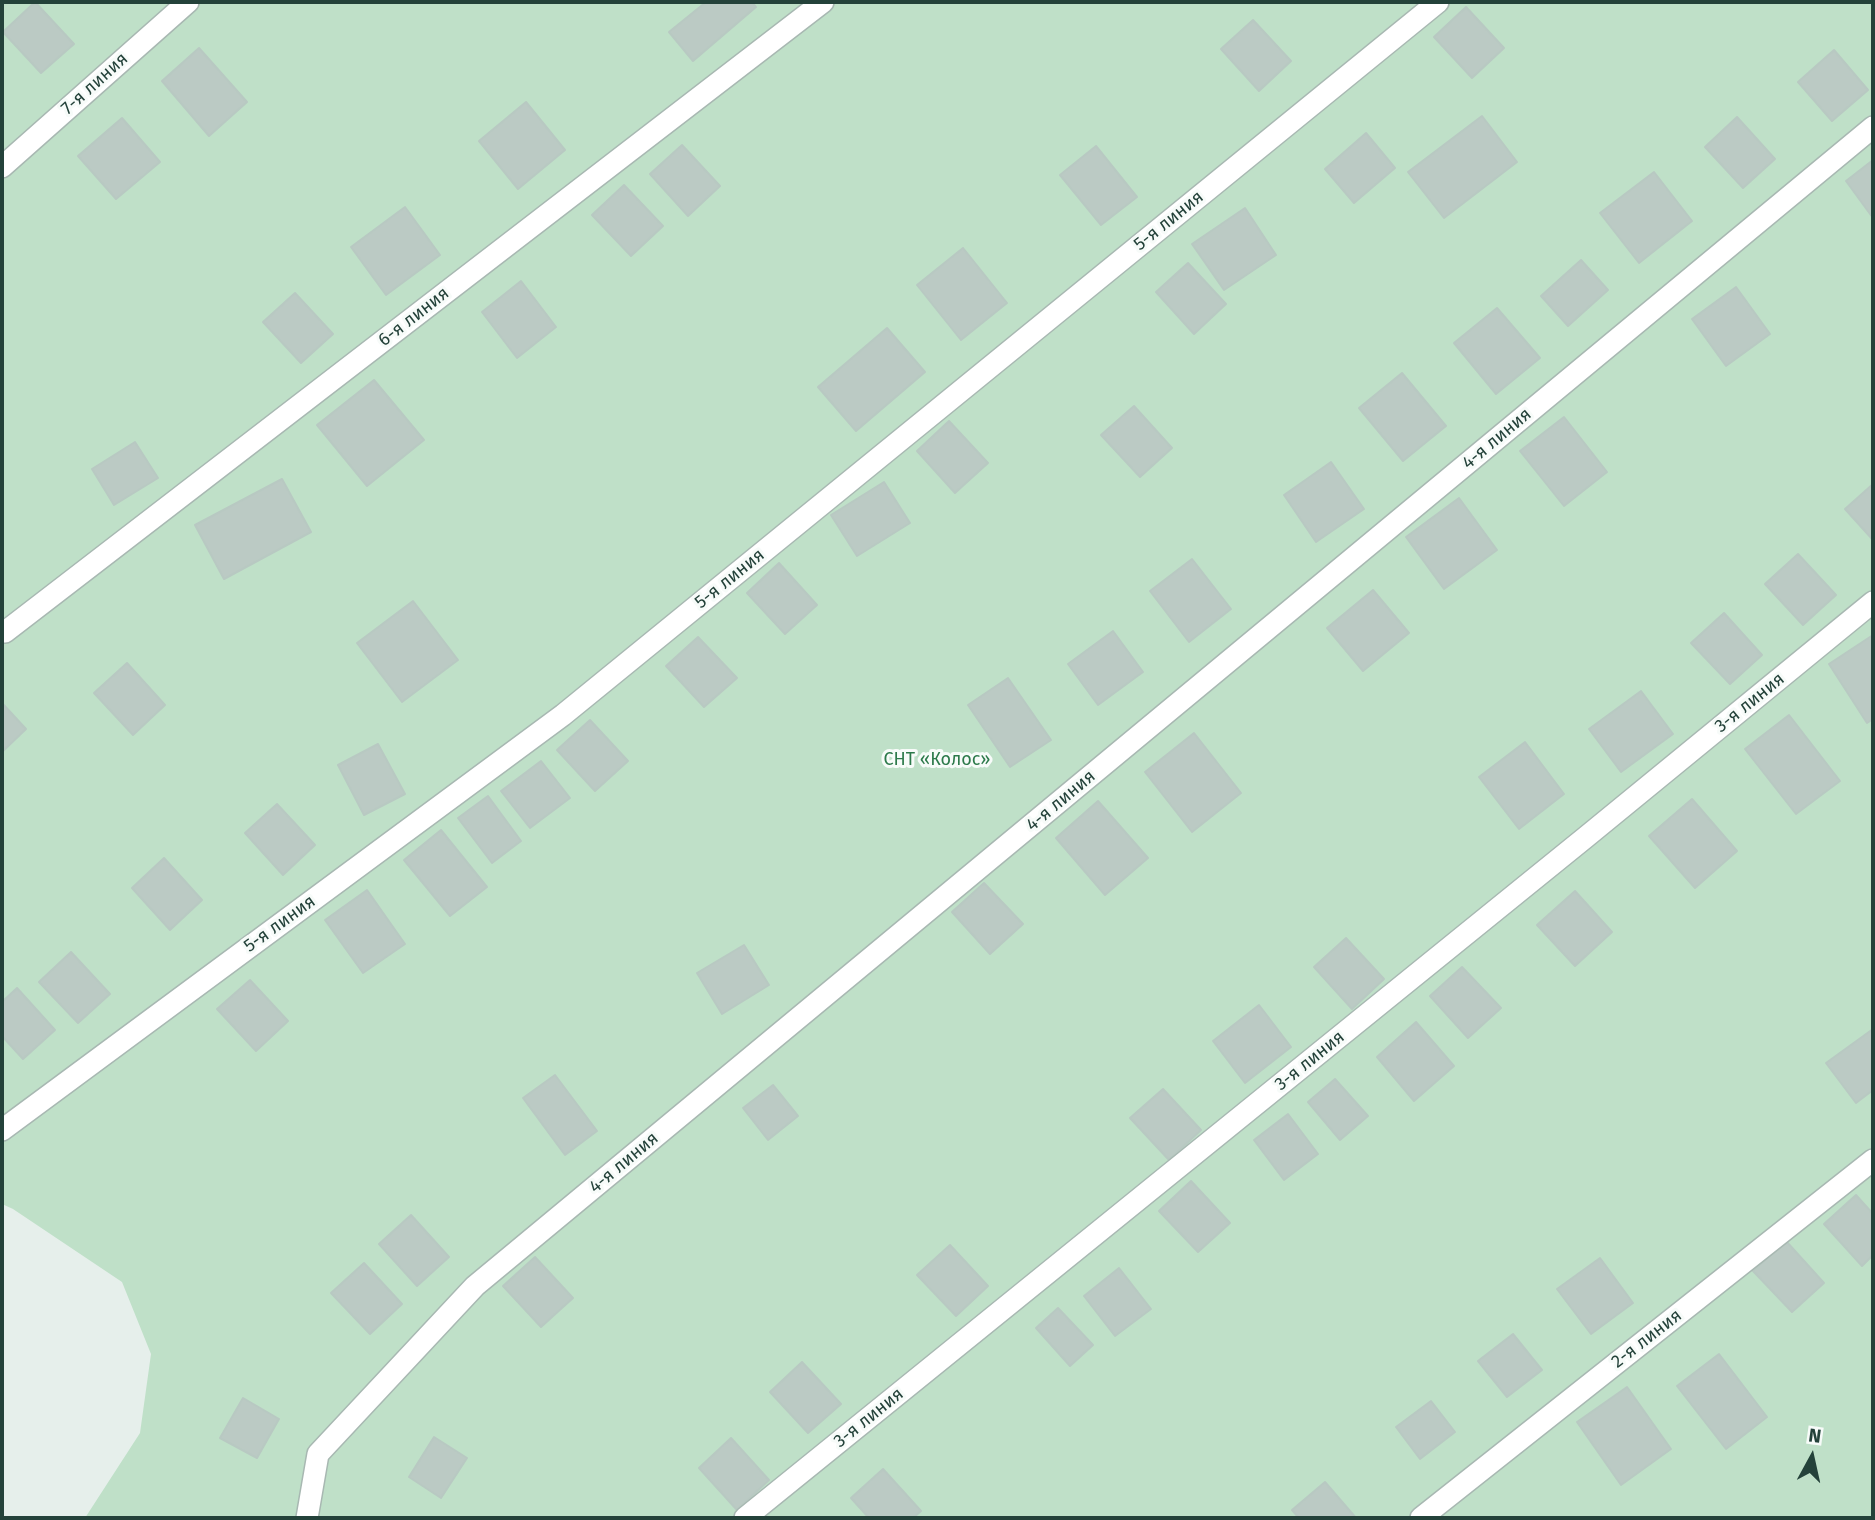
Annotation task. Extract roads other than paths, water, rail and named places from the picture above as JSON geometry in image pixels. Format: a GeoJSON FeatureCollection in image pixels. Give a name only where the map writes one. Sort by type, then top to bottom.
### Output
{"type":"FeatureCollection","features":[{"type":"Feature","properties":{"kind":"street","name":"7-я линия"},"geometry":{"type":"LineString","coordinates":[[2,167],[188,2]]}},
{"type":"Feature","properties":{"kind":"street","name":"6-я линия"},"geometry":{"type":"LineString","coordinates":[[5,632],[823,2]]}},
{"type":"Feature","properties":{"kind":"street","name":"5-я линия"},"geometry":{"type":"LineString","coordinates":[[2,1130],[563,715],[1438,2]]}},
{"type":"Feature","properties":{"kind":"street","name":"4-я линия"},"geometry":{"type":"LineString","coordinates":[[307,1518],[318,1454],[475,1286],[1873,127]]}},
{"type":"Feature","properties":{"kind":"street","name":"3-я линия"},"geometry":{"type":"LineString","coordinates":[[745,1518],[1576,846],[1873,602]]}},
{"type":"Feature","properties":{"kind":"street","name":"2-я линия"},"geometry":{"type":"LineString","coordinates":[[1420,1518],[1873,1160]]}},
{"type":"Feature","properties":{"kind":"park label","name":"СНТ «Колос»"},"geometry":{"type":"Point","coordinates":[937,760]}}]}
